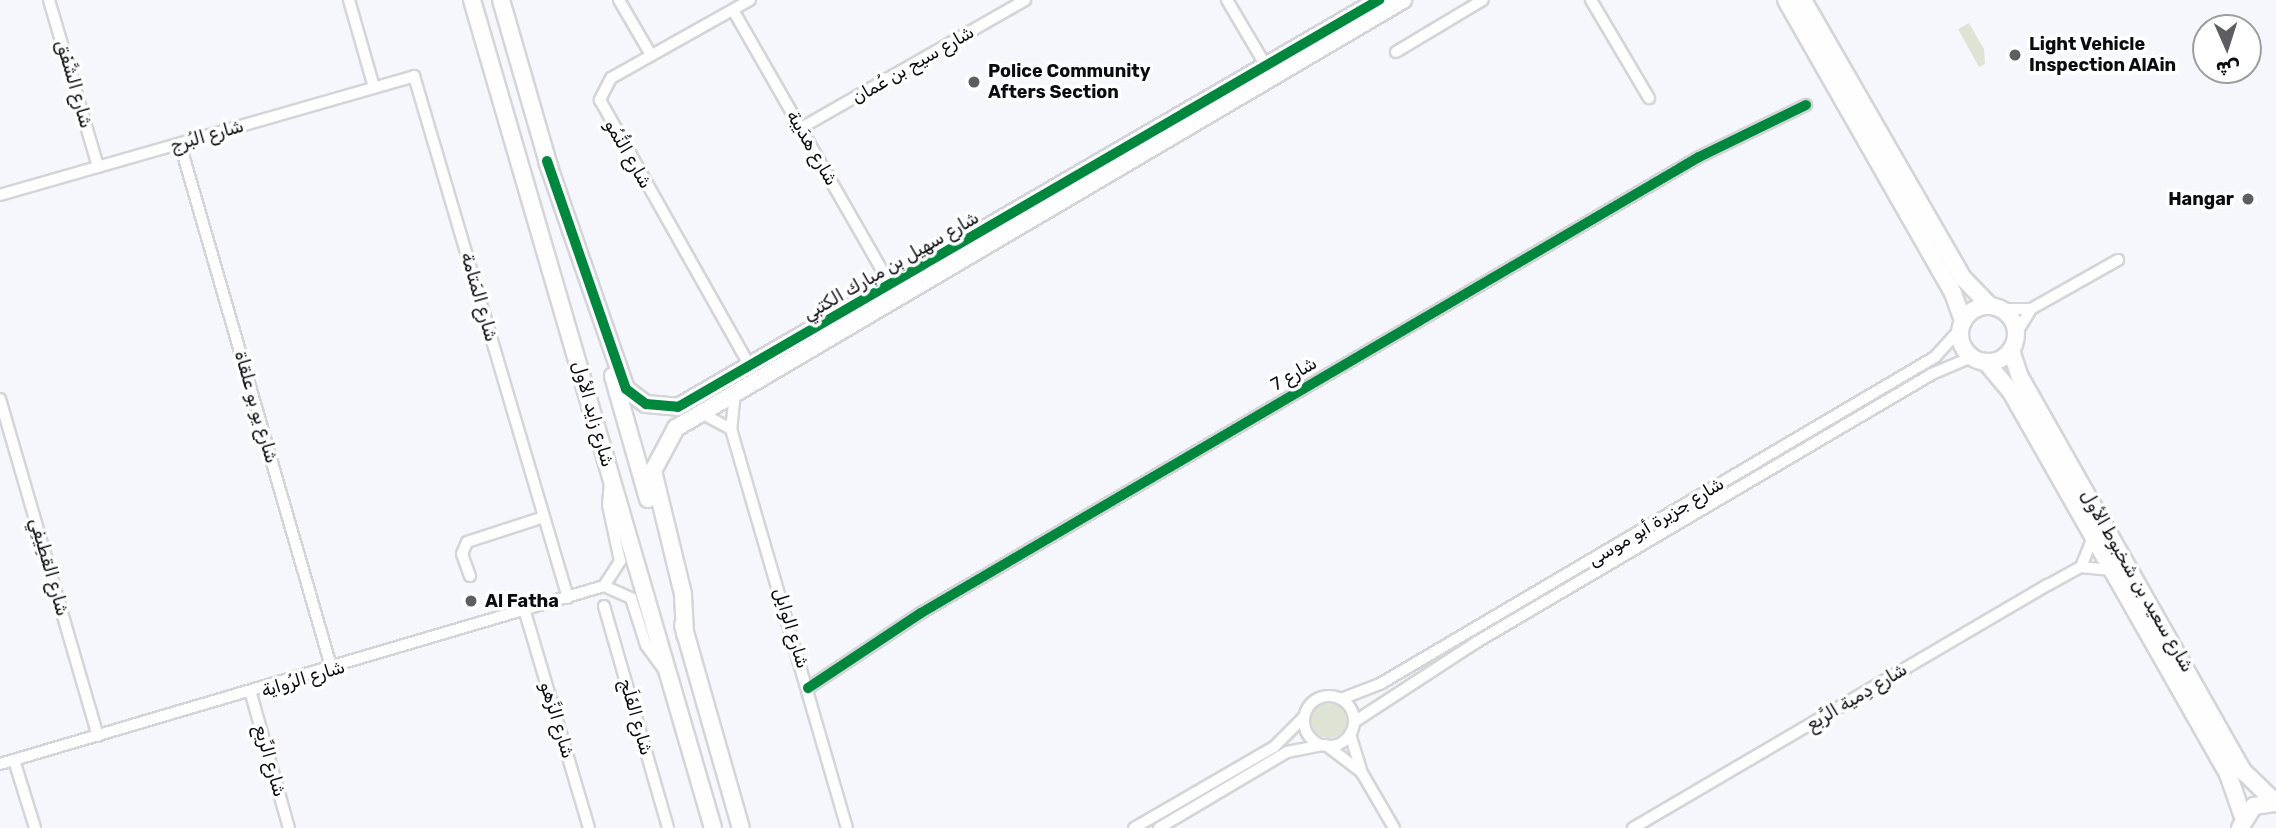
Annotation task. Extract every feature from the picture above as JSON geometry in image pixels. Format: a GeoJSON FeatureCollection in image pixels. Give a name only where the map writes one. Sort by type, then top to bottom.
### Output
{"type":"FeatureCollection","features":[{"type":"Feature","properties":{"kind":"main road","name":"شارع زايد الأول"},"geometry":{"type":"LineString","coordinates":[[472,0],[713,828]]}},
{"type":"Feature","properties":{"kind":"main road","name":"شارع زايد الأول"},"geometry":{"type":"LineString","coordinates":[[501,0],[741,828]]}},
{"type":"Feature","properties":{"kind":"main road","name":"شارع سهيل بن مبارك الكتبي"},"geometry":{"type":"LineString","coordinates":[[547,161],[633,397],[655,407],[678,407],[751,368],[1379,0]]}},
{"type":"Feature","properties":{"kind":"main road","name":"شارع سهيل بن مبارك الكتبي"},"geometry":{"type":"LineString","coordinates":[[685,634],[683,594],[653,471],[668,435],[697,413],[1403,0]]}},
{"type":"Feature","properties":{"kind":"main road"},"geometry":{"type":"LineString","coordinates":[[1786,0],[1953,293],[1961,325],[1996,308]]}},
{"type":"Feature","properties":{"kind":"main road"},"geometry":{"type":"LineString","coordinates":[[1803,0],[1963,278],[1996,308],[2017,334],[2011,350],[1979,360]]}},
{"type":"Feature","properties":{"kind":"main road","name":"شارع سعيد بن شخبوط الأول"},"geometry":{"type":"LineString","coordinates":[[1961,325],[1979,360],[2007,386],[2232,782],[2241,822]]}},
{"type":"Feature","properties":{"kind":"main road","name":"شارع سعيد بن شخبوط الأول"},"geometry":{"type":"LineString","coordinates":[[2011,350],[2020,377],[2243,771],[2276,803]]}},
{"type":"Feature","properties":{"kind":"main road"},"geometry":{"type":"LineString","coordinates":[[2241,822],[2260,803],[2276,803]]}},
{"type":"Feature","properties":{"kind":"street","name":"شارع الشَّفَق"},"geometry":{"type":"LineString","coordinates":[[49,0],[98,167]]}},
{"type":"Feature","properties":{"kind":"street"},"geometry":{"type":"LineString","coordinates":[[349,0],[374,87]]}},
{"type":"Feature","properties":{"kind":"street"},"geometry":{"type":"LineString","coordinates":[[619,0],[651,55]]}},
{"type":"Feature","properties":{"kind":"street","name":"شارع النُّمُو"},"geometry":{"type":"LineString","coordinates":[[750,0],[606,82],[601,106],[751,368]]}},
{"type":"Feature","properties":{"kind":"street","name":"شارع سيح بن عُمان"},"geometry":{"type":"LineString","coordinates":[[801,128],[1024,0]]}},
{"type":"Feature","properties":{"kind":"street"},"geometry":{"type":"LineString","coordinates":[[1227,0],[1266,66]]}},
{"type":"Feature","properties":{"kind":"street"},"geometry":{"type":"LineString","coordinates":[[1396,52],[1483,0]]}},
{"type":"Feature","properties":{"kind":"street"},"geometry":{"type":"LineString","coordinates":[[1591,0],[1649,97]]}},
{"type":"Feature","properties":{"kind":"street","name":"شارع هدَيبة"},"geometry":{"type":"LineString","coordinates":[[733,10],[891,286]]}},
{"type":"Feature","properties":{"kind":"street","name":"شارع البُرج"},"geometry":{"type":"LineString","coordinates":[[0,195],[414,76]]}},
{"type":"Feature","properties":{"kind":"street","name":"شارع المَتامة"},"geometry":{"type":"LineString","coordinates":[[414,76],[568,598]]}},
{"type":"Feature","properties":{"kind":"street","name":"شارع 7"},"geometry":{"type":"LineString","coordinates":[[808,688],[921,613],[1687,164],[1806,105]]}},
{"type":"Feature","properties":{"kind":"street","name":"شارع يو بو علقاة"},"geometry":{"type":"LineString","coordinates":[[180,144],[332,670]]}},
{"type":"Feature","properties":{"kind":"street"},"geometry":{"type":"LineString","coordinates":[[1996,308],[2031,309],[2118,260]]}},
{"type":"Feature","properties":{"kind":"street"},"geometry":{"type":"LineString","coordinates":[[2017,334],[2031,309]]}},
{"type":"Feature","properties":{"kind":"street","name":"شارع جزيرة أبو موسى"},"geometry":{"type":"LineString","coordinates":[[1340,699],[1371,689],[1935,357],[1961,325]]}},
{"type":"Feature","properties":{"kind":"street","name":"شارع جزيرة أبو موسى"},"geometry":{"type":"LineString","coordinates":[[1354,722],[1475,643],[1932,374],[1979,360]]}},
{"type":"Feature","properties":{"kind":"street","name":"شارع الوابِل"},"geometry":{"type":"LineString","coordinates":[[736,390],[731,429],[847,828]]}},
{"type":"Feature","properties":{"kind":"street","name":"شارع القطِيفِي"},"geometry":{"type":"LineString","coordinates":[[0,399],[98,736]]}},
{"type":"Feature","properties":{"kind":"street"},"geometry":{"type":"LineString","coordinates":[[697,413],[731,429]]}},
{"type":"Feature","properties":{"kind":"street"},"geometry":{"type":"LineString","coordinates":[[611,478],[608,505],[620,561],[604,586],[631,598],[650,651],[668,673]]}},
{"type":"Feature","properties":{"kind":"street"},"geometry":{"type":"LineString","coordinates":[[470,576],[463,554],[467,542],[544,517]]}},
{"type":"Feature","properties":{"kind":"street"},"geometry":{"type":"LineString","coordinates":[[2093,538],[2081,567],[2111,570]]}},
{"type":"Feature","properties":{"kind":"street","name":"شارع دِمية الرَّبع"},"geometry":{"type":"LineString","coordinates":[[1633,828],[2081,567]]}},
{"type":"Feature","properties":{"kind":"street","name":"شارع الرُواية"},"geometry":{"type":"LineString","coordinates":[[0,764],[251,694],[604,586]]}},
{"type":"Feature","properties":{"kind":"street","name":"شارع الفَلَج"},"geometry":{"type":"LineString","coordinates":[[604,606],[668,828]]}},
{"type":"Feature","properties":{"kind":"street","name":"شارع الزَّهو"},"geometry":{"type":"LineString","coordinates":[[525,612],[589,828]]}},
{"type":"Feature","properties":{"kind":"street","name":"شارع الرِّيع"},"geometry":{"type":"LineString","coordinates":[[251,694],[289,828]]}},
{"type":"Feature","properties":{"kind":"street"},"geometry":{"type":"LineString","coordinates":[[1134,828],[1274,747],[1304,717],[1318,698],[1340,699],[1354,722],[1350,734],[1362,773],[1394,828]]}},
{"type":"Feature","properties":{"kind":"street"},"geometry":{"type":"LineString","coordinates":[[1304,717],[1310,736],[1362,773]]}},
{"type":"Feature","properties":{"kind":"street"},"geometry":{"type":"LineString","coordinates":[[1159,828],[1287,752],[1324,745],[1350,734]]}},
{"type":"Feature","properties":{"kind":"street"},"geometry":{"type":"LineString","coordinates":[[14,760],[36,828]]}},
{"type":"Feature","properties":{"kind":"green space"},"geometry":{"type":"Polygon","coordinates":[[[1969,23],[1984,49],[1985,64],[1979,67],[1958,29],[1969,23]]]}},
{"type":"Feature","properties":{"kind":"green space"},"geometry":{"type":"Polygon","coordinates":[[[1329,702],[1342,707],[1347,720],[1342,733],[1329,738],[1316,733],[1311,720],[1316,707],[1329,702]]]}},
{"type":"Feature","properties":{"kind":"cycle path"},"geometry":{"type":"LineString","coordinates":[[547,161],[626,389],[646,404],[678,407],[1379,0]]}},
{"type":"Feature","properties":{"kind":"cycle path"},"geometry":{"type":"LineString","coordinates":[[808,688],[921,613],[1699,157],[1806,105]]}},
{"type":"Feature","properties":{"kind":"place","name":"Light Vehicle Inspection AlAin"},"geometry":{"type":"Point","coordinates":[2015,55]}},
{"type":"Feature","properties":{"kind":"place","name":"Police Community Afters Section"},"geometry":{"type":"Point","coordinates":[974,82]}},
{"type":"Feature","properties":{"kind":"place","name":"Hangar"},"geometry":{"type":"Point","coordinates":[2248,199]}},
{"type":"Feature","properties":{"kind":"place","name":"Al Fatha"},"geometry":{"type":"Point","coordinates":[471,601]}}]}
